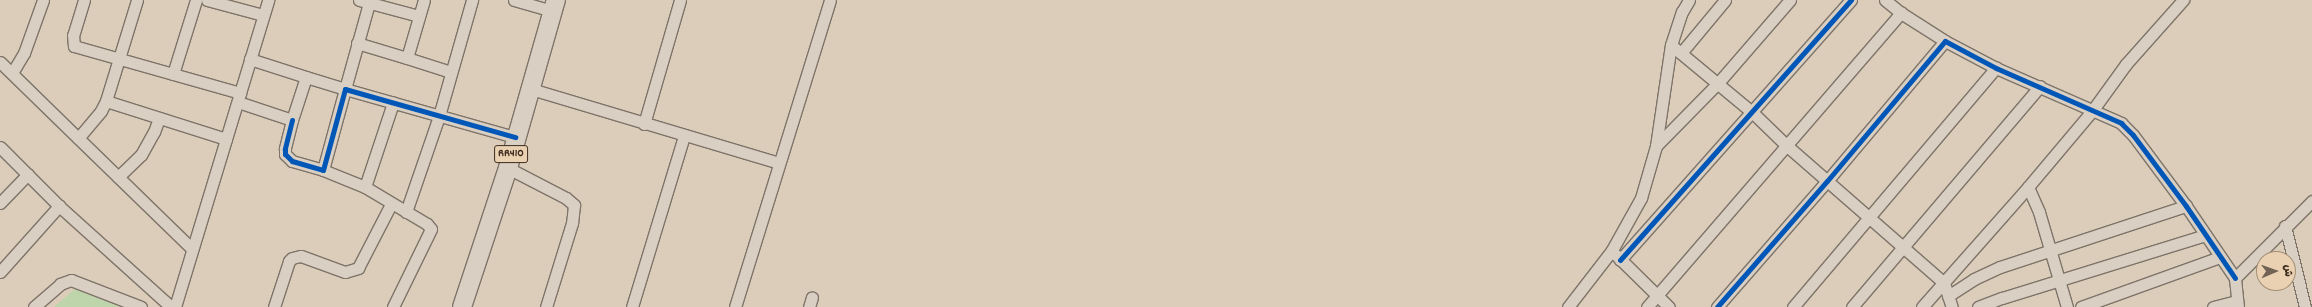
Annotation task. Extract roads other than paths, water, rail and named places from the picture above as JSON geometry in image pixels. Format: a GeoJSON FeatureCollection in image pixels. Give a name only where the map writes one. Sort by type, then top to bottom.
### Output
{"type":"FeatureCollection","features":[{"type":"Feature","properties":{"kind":"highway","name":"RR410"},"geometry":{"type":"LineString","coordinates":[[462,307],[508,168],[515,137],[531,89],[554,6]]}},
{"type":"Feature","properties":{"kind":"street"},"geometry":{"type":"LineString","coordinates":[[12,73],[24,53],[43,0]]}},
{"type":"Feature","properties":{"kind":"street"},"geometry":{"type":"LineString","coordinates":[[84,0],[73,35],[74,46],[173,74],[239,97],[292,120]]}},
{"type":"Feature","properties":{"kind":"street"},"geometry":{"type":"LineString","coordinates":[[78,138],[101,111],[106,101],[137,0]]}},
{"type":"Feature","properties":{"kind":"street"},"geometry":{"type":"LineString","coordinates":[[173,74],[196,0]]}},
{"type":"Feature","properties":{"kind":"street"},"geometry":{"type":"LineString","coordinates":[[207,0],[263,15]]}},
{"type":"Feature","properties":{"kind":"street"},"geometry":{"type":"LineString","coordinates":[[175,307],[268,0]]}},
{"type":"Feature","properties":{"kind":"street"},"geometry":{"type":"LineString","coordinates":[[407,58],[424,0]]}},
{"type":"Feature","properties":{"kind":"street"},"geometry":{"type":"LineString","coordinates":[[406,212],[439,116],[472,0]]}},
{"type":"Feature","properties":{"kind":"street"},"geometry":{"type":"LineString","coordinates":[[514,0],[554,6]]}},
{"type":"Feature","properties":{"kind":"street"},"geometry":{"type":"LineString","coordinates":[[644,124],[680,0]]}},
{"type":"Feature","properties":{"kind":"street"},"geometry":{"type":"LineString","coordinates":[[735,307],[830,0]]}},
{"type":"Feature","properties":{"kind":"street"},"geometry":{"type":"LineString","coordinates":[[1568,307],[1612,250],[1641,198],[1656,146],[1671,45],[1682,12],[1689,0]]}},
{"type":"Feature","properties":{"kind":"street"},"geometry":{"type":"LineString","coordinates":[[1681,53],[1726,0]]}},
{"type":"Feature","properties":{"kind":"street"},"geometry":{"type":"LineString","coordinates":[[1656,146],[1718,83],[1790,0]]}},
{"type":"Feature","properties":{"kind":"street"},"geometry":{"type":"LineString","coordinates":[[1620,260],[1851,0]]}},
{"type":"Feature","properties":{"kind":"street"},"geometry":{"type":"LineString","coordinates":[[1885,0],[1901,13],[1944,41],[1996,68],[2040,86],[2121,124],[2133,135],[2186,206],[2235,278],[2237,304],[2213,307]]}},
{"type":"Feature","properties":{"kind":"street"},"geometry":{"type":"LineString","coordinates":[[1922,307],[2028,187],[2092,111],[2126,64],[2183,0]]}},
{"type":"Feature","properties":{"kind":"street"},"geometry":{"type":"LineString","coordinates":[[323,170],[357,43],[364,1],[419,16]]}},
{"type":"Feature","properties":{"kind":"street"},"geometry":{"type":"LineString","coordinates":[[1647,307],[1901,13]]}},
{"type":"Feature","properties":{"kind":"street"},"geometry":{"type":"LineString","coordinates":[[1717,307],[1827,181],[1944,41]]}},
{"type":"Feature","properties":{"kind":"street"},"geometry":{"type":"LineString","coordinates":[[357,43],[451,72]]}},
{"type":"Feature","properties":{"kind":"street"},"geometry":{"type":"LineString","coordinates":[[1671,45],[1718,83],[1786,145],[1944,283],[1952,307]]}},
{"type":"Feature","properties":{"kind":"street"},"geometry":{"type":"LineString","coordinates":[[250,59],[345,89],[515,137]]}},
{"type":"Feature","properties":{"kind":"street"},"geometry":{"type":"LineString","coordinates":[[0,62],[192,249]]}},
{"type":"Feature","properties":{"kind":"street"},"geometry":{"type":"LineString","coordinates":[[1793,307],[1996,68]]}},
{"type":"Feature","properties":{"kind":"street"},"geometry":{"type":"LineString","coordinates":[[306,77],[292,120],[285,154],[292,161],[323,170],[365,187],[391,204],[427,224],[431,232],[393,307]]}},
{"type":"Feature","properties":{"kind":"street"},"geometry":{"type":"LineString","coordinates":[[1852,307],[2040,86]]}},
{"type":"Feature","properties":{"kind":"street"},"geometry":{"type":"LineString","coordinates":[[531,89],[684,136],[779,163]]}},
{"type":"Feature","properties":{"kind":"street"},"geometry":{"type":"LineString","coordinates":[[106,101],[226,139]]}},
{"type":"Feature","properties":{"kind":"street"},"geometry":{"type":"LineString","coordinates":[[365,187],[393,103]]}},
{"type":"Feature","properties":{"kind":"street"},"geometry":{"type":"LineString","coordinates":[[118,177],[141,155],[154,132],[159,118]]}},
{"type":"Feature","properties":{"kind":"street"},"geometry":{"type":"LineString","coordinates":[[632,307],[684,136]]}},
{"type":"Feature","properties":{"kind":"street"},"geometry":{"type":"LineString","coordinates":[[0,147],[59,206],[171,307]]}},
{"type":"Feature","properties":{"kind":"street"},"geometry":{"type":"LineString","coordinates":[[508,168],[566,198],[574,205],[572,223],[546,307]]}},
{"type":"Feature","properties":{"kind":"street"},"geometry":{"type":"LineString","coordinates":[[0,203],[28,174]]}},
{"type":"Feature","properties":{"kind":"street"},"geometry":{"type":"LineString","coordinates":[[2028,187],[2051,251],[2067,307]]}},
{"type":"Feature","properties":{"kind":"street"},"geometry":{"type":"LineString","coordinates":[[2235,278],[2285,226],[2312,201]]}},
{"type":"Feature","properties":{"kind":"street"},"geometry":{"type":"LineString","coordinates":[[274,307],[289,261],[292,258],[301,256],[345,272],[358,268],[391,204]]}},
{"type":"Feature","properties":{"kind":"street"},"geometry":{"type":"LineString","coordinates":[[0,272],[59,206]]}},
{"type":"Feature","properties":{"kind":"street"},"geometry":{"type":"LineString","coordinates":[[1948,296],[1974,279],[2000,267],[2186,206]]}},
{"type":"Feature","properties":{"kind":"street"},"geometry":{"type":"LineString","coordinates":[[2285,226],[2306,307]]}},
{"type":"Feature","properties":{"kind":"street"},"geometry":{"type":"LineString","coordinates":[[1978,307],[2205,235]]}},
{"type":"Feature","properties":{"kind":"street"},"geometry":{"type":"LineString","coordinates":[[1612,250],[1620,260],[1669,307]]}},
{"type":"Feature","properties":{"kind":"street"},"geometry":{"type":"LineString","coordinates":[[2081,307],[2220,258]]}},
{"type":"Feature","properties":{"kind":"street"},"geometry":{"type":"LineString","coordinates":[[34,307],[60,284],[70,280],[141,307]]}}]}
